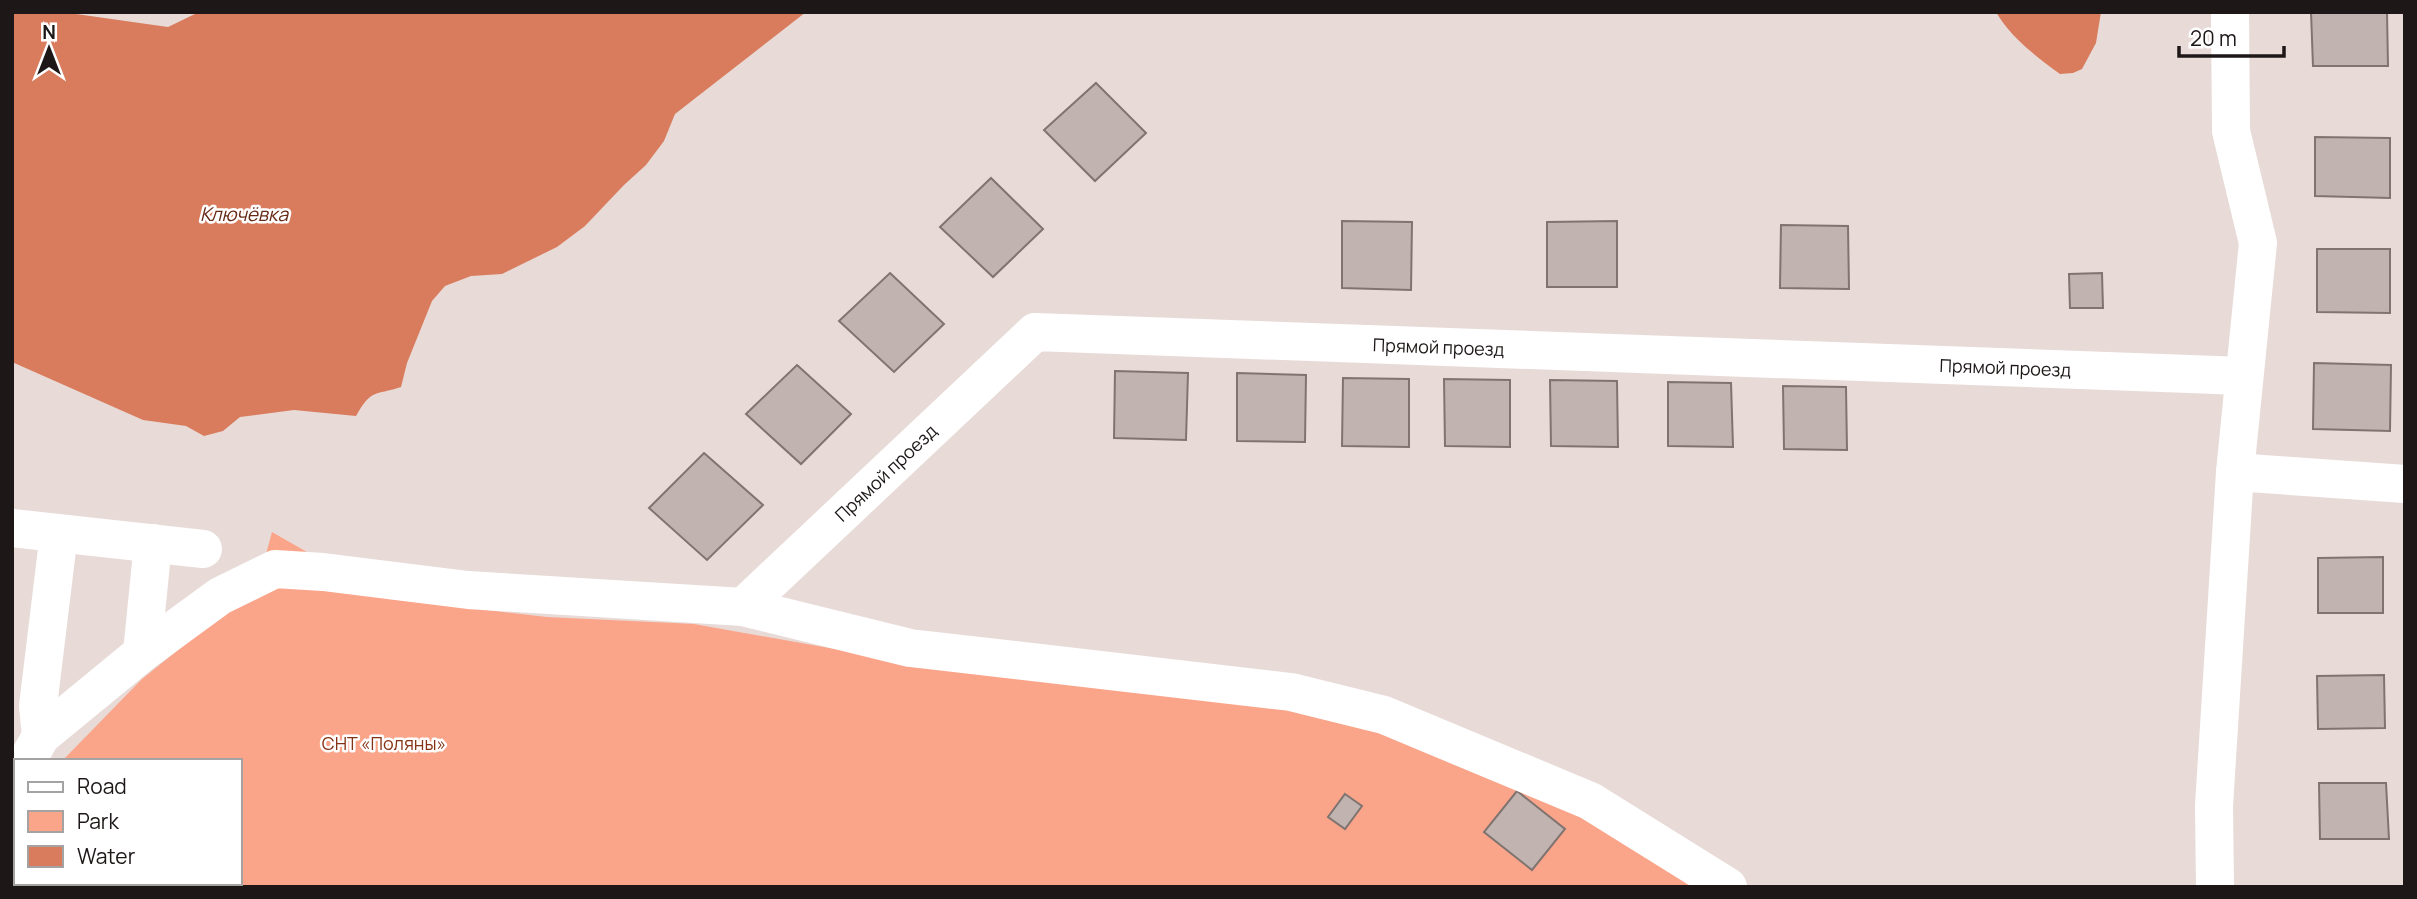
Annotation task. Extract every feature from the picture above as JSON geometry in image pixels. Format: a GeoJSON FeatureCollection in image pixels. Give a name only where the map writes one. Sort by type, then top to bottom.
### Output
{"type":"FeatureCollection","features":[{"type":"Feature","properties":{"kind":"street"},"geometry":{"type":"LineString","coordinates":[[2215,887],[2214,806],[2235,472],[2258,243],[2231,131],[2230,12]]}},
{"type":"Feature","properties":{"kind":"street","name":"Прямой проезд"},"geometry":{"type":"LineString","coordinates":[[743,607],[1035,332],[2244,376]]}},
{"type":"Feature","properties":{"kind":"street"},"geometry":{"type":"LineString","coordinates":[[2235,472],[2405,484]]}},
{"type":"Feature","properties":{"kind":"street"},"geometry":{"type":"LineString","coordinates":[[12,528],[203,549]]}},
{"type":"Feature","properties":{"kind":"street"},"geometry":{"type":"LineString","coordinates":[[34,748],[59,533]]}},
{"type":"Feature","properties":{"kind":"street"},"geometry":{"type":"LineString","coordinates":[[142,653],[153,543]]}},
{"type":"Feature","properties":{"kind":"street"},"geometry":{"type":"LineString","coordinates":[[34,748],[142,653],[220,596],[275,569],[323,572],[468,590],[743,607],[910,648],[1291,692],[1384,715],[1590,801],[1728,887]]}},
{"type":"Feature","properties":{"kind":"green space","name":"СНТ «Поляны»"},"geometry":{"type":"Polygon","coordinates":[[[272,532],[389,599],[547,617],[694,624],[891,659],[1291,704],[1353,723],[1583,811],[1706,887],[12,887],[12,762],[14,885],[242,885],[242,759],[64,759],[142,679],[257,587],[272,532]]]}},
{"type":"Feature","properties":{"kind":"water","name":"Ключёвка"},"geometry":{"type":"Polygon","coordinates":[[[12,12],[62,12],[168,27],[199,12],[806,12],[675,114],[664,141],[646,165],[585,226],[557,247],[502,274],[471,276],[445,286],[432,301],[407,363],[401,387],[370,397],[356,416],[294,410],[240,417],[223,431],[204,436],[186,426],[143,420],[12,362],[12,12]]]}},
{"type":"Feature","properties":{"kind":"water"},"geometry":{"type":"Polygon","coordinates":[[[1996,12],[2101,12],[2096,43],[2082,69],[2060,74],[2017,39],[1996,12]]]}},
{"type":"Feature","properties":{"kind":"building"},"geometry":{"type":"Polygon","coordinates":[[[2311,12],[2387,12],[2388,66],[2313,66],[2311,12]]]}},
{"type":"Feature","properties":{"kind":"building"},"geometry":{"type":"Polygon","coordinates":[[[1096,83],[1146,133],[1095,181],[1044,130],[1096,83]]]}},
{"type":"Feature","properties":{"kind":"building"},"geometry":{"type":"Polygon","coordinates":[[[2315,137],[2390,138],[2390,198],[2315,196],[2315,137]]]}},
{"type":"Feature","properties":{"kind":"building"},"geometry":{"type":"Polygon","coordinates":[[[991,178],[1043,229],[993,277],[940,227],[991,178]]]}},
{"type":"Feature","properties":{"kind":"building"},"geometry":{"type":"Polygon","coordinates":[[[1342,221],[1412,222],[1411,290],[1342,288],[1342,221]]]}},
{"type":"Feature","properties":{"kind":"building"},"geometry":{"type":"Polygon","coordinates":[[[1617,221],[1617,287],[1547,287],[1547,222],[1617,221]]]}},
{"type":"Feature","properties":{"kind":"building"},"geometry":{"type":"Polygon","coordinates":[[[1781,225],[1848,226],[1849,289],[1780,288],[1781,225]]]}},
{"type":"Feature","properties":{"kind":"building"},"geometry":{"type":"Polygon","coordinates":[[[2317,249],[2390,249],[2390,313],[2317,312],[2317,249]]]}},
{"type":"Feature","properties":{"kind":"building"},"geometry":{"type":"Polygon","coordinates":[[[890,273],[944,324],[894,372],[839,321],[890,273]]]}},
{"type":"Feature","properties":{"kind":"building"},"geometry":{"type":"Polygon","coordinates":[[[2102,273],[2103,308],[2070,308],[2069,274],[2102,273]]]}},
{"type":"Feature","properties":{"kind":"building"},"geometry":{"type":"Polygon","coordinates":[[[2314,363],[2391,365],[2390,431],[2313,429],[2314,363]]]}},
{"type":"Feature","properties":{"kind":"building"},"geometry":{"type":"Polygon","coordinates":[[[797,365],[851,414],[801,464],[746,414],[797,365]]]}},
{"type":"Feature","properties":{"kind":"building"},"geometry":{"type":"Polygon","coordinates":[[[1115,371],[1188,373],[1186,440],[1114,438],[1115,371]]]}},
{"type":"Feature","properties":{"kind":"building"},"geometry":{"type":"Polygon","coordinates":[[[1237,373],[1306,375],[1305,442],[1237,441],[1237,373]]]}},
{"type":"Feature","properties":{"kind":"building"},"geometry":{"type":"Polygon","coordinates":[[[1343,378],[1409,379],[1409,447],[1342,446],[1343,378]]]}},
{"type":"Feature","properties":{"kind":"building"},"geometry":{"type":"Polygon","coordinates":[[[1444,379],[1510,380],[1510,447],[1445,446],[1444,379]]]}},
{"type":"Feature","properties":{"kind":"building"},"geometry":{"type":"Polygon","coordinates":[[[1550,380],[1617,381],[1618,447],[1551,446],[1550,380]]]}},
{"type":"Feature","properties":{"kind":"building"},"geometry":{"type":"Polygon","coordinates":[[[1668,382],[1731,383],[1733,447],[1668,446],[1668,382]]]}},
{"type":"Feature","properties":{"kind":"building"},"geometry":{"type":"Polygon","coordinates":[[[1783,386],[1846,387],[1847,450],[1784,449],[1783,386]]]}},
{"type":"Feature","properties":{"kind":"building"},"geometry":{"type":"Polygon","coordinates":[[[704,453],[763,505],[707,560],[649,508],[704,453]]]}},
{"type":"Feature","properties":{"kind":"building"},"geometry":{"type":"Polygon","coordinates":[[[2383,557],[2383,613],[2318,613],[2318,558],[2383,557]]]}},
{"type":"Feature","properties":{"kind":"building"},"geometry":{"type":"Polygon","coordinates":[[[2384,675],[2385,728],[2318,729],[2317,676],[2384,675]]]}},
{"type":"Feature","properties":{"kind":"building"},"geometry":{"type":"Polygon","coordinates":[[[2319,783],[2386,783],[2389,839],[2320,839],[2319,783]]]}},
{"type":"Feature","properties":{"kind":"building"},"geometry":{"type":"Polygon","coordinates":[[[1517,791],[1565,829],[1532,870],[1484,832],[1517,791]]]}},
{"type":"Feature","properties":{"kind":"building"},"geometry":{"type":"Polygon","coordinates":[[[1345,794],[1362,806],[1345,829],[1328,817],[1345,794]]]}}]}
